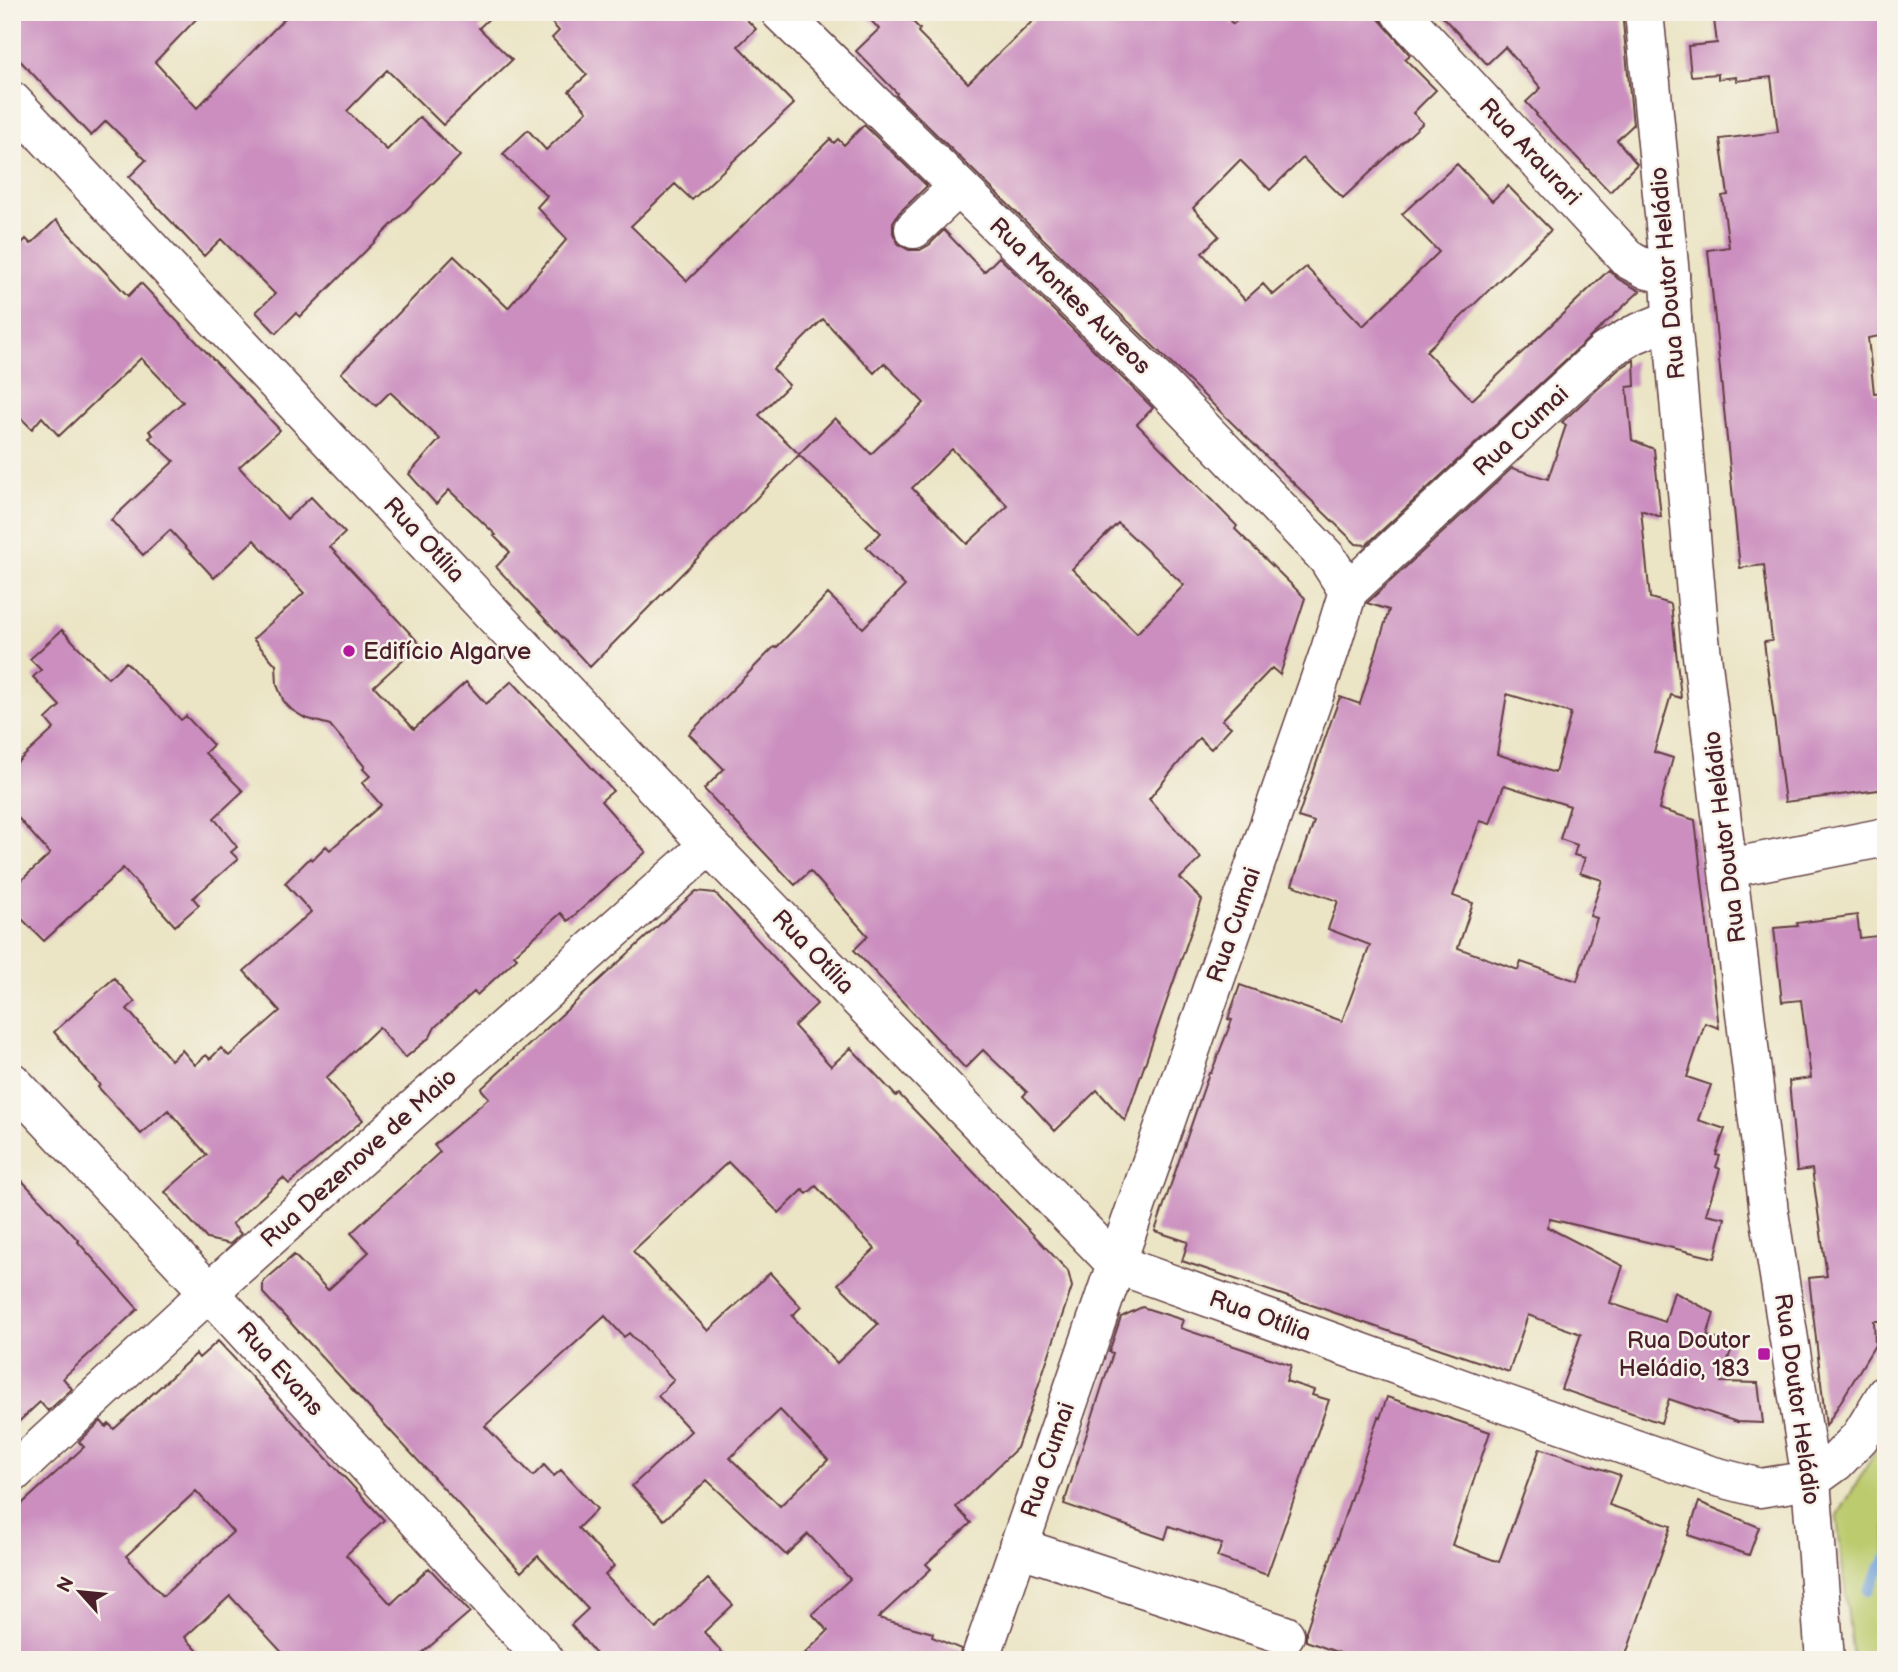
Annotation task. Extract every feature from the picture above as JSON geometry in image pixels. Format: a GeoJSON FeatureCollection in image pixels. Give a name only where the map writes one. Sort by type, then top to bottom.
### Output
{"type":"FeatureCollection","features":[{"type":"Feature","properties":{"kind":"street","name":"Rua Montes Aureos"},"geometry":{"type":"LineString","coordinates":[[780,12],[1158,382],[1327,558],[1348,591]]}},
{"type":"Feature","properties":{"kind":"street","name":"Rua Araurari"},"geometry":{"type":"LineString","coordinates":[[1400,12],[1629,260],[1648,270],[1670,275]]}},
{"type":"Feature","properties":{"kind":"street","name":"Rua Doutor Heládio"},"geometry":{"type":"LineString","coordinates":[[1644,12],[1670,275],[1700,639],[1769,1212],[1811,1480],[1825,1660]]}},
{"type":"Feature","properties":{"kind":"street","name":"Rua Otília"},"geometry":{"type":"LineString","coordinates":[[12,101],[709,845],[1116,1265],[1710,1475],[1760,1488],[1811,1480]]}},
{"type":"Feature","properties":{"kind":"street"},"geometry":{"type":"LineString","coordinates":[[914,229],[958,187]]}},
{"type":"Feature","properties":{"kind":"street","name":"Rua Cumai"},"geometry":{"type":"LineString","coordinates":[[980,1660],[1035,1553],[1116,1265],[1330,650],[1348,591],[1606,351],[1633,335],[1672,319]]}},
{"type":"Feature","properties":{"kind":"street"},"geometry":{"type":"LineString","coordinates":[[1729,868],[1886,837]]}},
{"type":"Feature","properties":{"kind":"street","name":"Rua Dezenove de Maio"},"geometry":{"type":"LineString","coordinates":[[12,1474],[209,1292],[709,845]]}},
{"type":"Feature","properties":{"kind":"street","name":"Rua Evans"},"geometry":{"type":"LineString","coordinates":[[12,1082],[209,1292],[545,1660]]}},
{"type":"Feature","properties":{"kind":"street"},"geometry":{"type":"LineString","coordinates":[[1811,1480],[1836,1462],[1860,1437],[1886,1394]]}},
{"type":"Feature","properties":{"kind":"street"},"geometry":{"type":"LineString","coordinates":[[1035,1553],[1285,1635]]}},
{"type":"Feature","properties":{"kind":"green space"},"geometry":{"type":"Polygon","coordinates":[[[1886,1433],[1886,1660],[1853,1660],[1837,1517],[1886,1433]]]}},
{"type":"Feature","properties":{"kind":"building"},"geometry":{"type":"Polygon","coordinates":[[[12,12],[203,12],[155,62],[197,108],[291,12],[496,12],[479,28],[512,60],[443,125],[387,70],[347,111],[387,150],[420,117],[460,156],[300,317],[296,313],[276,333],[256,312],[275,294],[221,239],[204,256],[129,177],[146,160],[106,121],[91,136],[12,52],[12,12]]]}},
{"type":"Feature","properties":{"kind":"building"},"geometry":{"type":"Polygon","coordinates":[[[542,12],[739,12],[756,29],[738,46],[794,104],[692,200],[675,184],[631,226],[687,281],[830,139],[834,143],[838,139],[844,145],[864,125],[927,186],[893,222],[893,233],[898,244],[909,250],[920,250],[944,230],[984,272],[999,257],[1153,408],[1137,424],[1237,526],[1235,529],[1305,598],[1280,675],[1272,668],[1222,720],[1231,727],[1211,749],[1199,738],[1149,799],[1201,858],[1180,878],[1202,900],[1125,1121],[1097,1090],[1055,1131],[1023,1096],[1027,1092],[983,1050],[965,1068],[854,950],[868,936],[810,871],[795,885],[704,789],[724,769],[689,734],[774,647],[776,648],[828,594],[863,628],[905,586],[866,547],[881,533],[845,498],[799,455],[590,667],[496,567],[510,552],[494,536],[496,535],[449,490],[436,504],[409,474],[440,439],[390,392],[376,406],[341,373],[454,256],[508,308],[567,239],[537,207],[547,196],[503,154],[528,130],[546,150],[587,111],[569,91],[587,75],[552,38],[559,31],[542,12]],[[823,319],[773,369],[789,385],[759,415],[799,454],[835,418],[871,454],[924,403],[884,363],[874,373],[823,319]],[[952,449],[912,488],[967,544],[1008,506],[952,449]],[[1118,523],[1072,569],[1137,633],[1184,585],[1118,523]]]}},
{"type":"Feature","properties":{"kind":"building"},"geometry":{"type":"Polygon","coordinates":[[[863,12],[903,12],[920,29],[918,32],[968,83],[1042,12],[1222,12],[1233,24],[1246,12],[1373,12],[1410,55],[1405,59],[1436,90],[1413,113],[1423,123],[1343,198],[1303,158],[1270,190],[1240,160],[1193,208],[1219,236],[1202,253],[1245,300],[1263,284],[1273,295],[1306,267],[1363,326],[1439,252],[1402,214],[1457,164],[1492,201],[1508,186],[1551,230],[1426,351],[1472,400],[1609,270],[1618,279],[1640,291],[1366,545],[1356,544],[896,95],[856,51],[879,29],[863,12]]]}},
{"type":"Feature","properties":{"kind":"building"},"geometry":{"type":"Polygon","coordinates":[[[1438,12],[1622,12],[1633,125],[1617,140],[1637,164],[1610,192],[1526,102],[1541,88],[1505,47],[1487,64],[1438,12]]]}},
{"type":"Feature","properties":{"kind":"building"},"geometry":{"type":"Polygon","coordinates":[[[1713,12],[1886,12],[1886,335],[1868,338],[1874,393],[1886,392],[1886,789],[1785,802],[1764,642],[1772,641],[1764,565],[1740,568],[1708,250],[1729,247],[1722,196],[1728,195],[1720,139],[1778,132],[1771,77],[1736,81],[1736,77],[1718,79],[1718,74],[1691,76],[1688,46],[1717,43],[1713,12]]]}},
{"type":"Feature","properties":{"kind":"building"},"geometry":{"type":"Polygon","coordinates":[[[56,220],[128,296],[141,283],[280,430],[239,467],[287,519],[311,497],[345,533],[330,547],[420,644],[374,686],[414,729],[466,682],[486,704],[512,681],[613,791],[601,801],[646,852],[568,921],[561,913],[514,955],[517,958],[477,995],[474,992],[435,1027],[430,1037],[405,1058],[379,1027],[326,1078],[363,1120],[289,1184],[283,1178],[232,1224],[241,1234],[230,1244],[207,1239],[165,1192],[207,1155],[168,1110],[141,1134],[98,1087],[100,1085],[54,1032],[114,978],[135,1002],[127,1009],[171,1060],[182,1050],[195,1065],[206,1055],[210,1059],[221,1048],[229,1056],[280,1011],[244,971],[311,912],[285,883],[310,858],[312,860],[326,846],[330,850],[381,805],[362,783],[370,776],[363,769],[365,767],[330,725],[305,718],[284,702],[277,685],[276,665],[253,639],[304,593],[254,540],[214,578],[170,530],[143,555],[111,520],[174,461],[149,438],[153,435],[149,431],[183,402],[141,358],[59,436],[42,417],[32,429],[12,409],[12,253],[26,239],[31,244],[56,220]]]}},
{"type":"Feature","properties":{"kind":"building"},"geometry":{"type":"Polygon","coordinates":[[[1634,360],[1635,386],[1627,387],[1632,440],[1654,449],[1661,517],[1641,510],[1650,598],[1671,604],[1681,698],[1671,695],[1654,752],[1673,758],[1659,809],[1695,820],[1719,1028],[1705,1023],[1687,1077],[1711,1085],[1698,1120],[1725,1129],[1716,1155],[1720,1156],[1716,1167],[1720,1169],[1706,1214],[1725,1218],[1715,1258],[1550,1219],[1547,1227],[1623,1266],[1610,1303],[1665,1322],[1674,1292],[1714,1313],[1707,1336],[1733,1344],[1721,1382],[1758,1383],[1763,1423],[1737,1422],[1669,1399],[1661,1423],[1561,1389],[1581,1334],[1528,1315],[1509,1372],[1182,1261],[1188,1242],[1155,1231],[1209,1073],[1232,1020],[1228,1019],[1240,985],[1342,1021],[1370,945],[1328,929],[1338,901],[1292,885],[1314,822],[1298,817],[1329,727],[1340,697],[1360,704],[1389,610],[1367,603],[1512,468],[1548,479],[1566,425],[1562,422],[1619,369],[1634,360]],[[1507,694],[1497,754],[1555,773],[1571,713],[1507,694]],[[1504,785],[1490,824],[1480,821],[1453,896],[1473,903],[1458,948],[1518,970],[1521,962],[1577,981],[1597,918],[1590,916],[1602,880],[1580,873],[1585,858],[1574,855],[1577,845],[1560,839],[1570,806],[1504,785]]]}},
{"type":"Feature","properties":{"kind":"building"},"geometry":{"type":"Polygon","coordinates":[[[62,630],[108,678],[126,662],[181,720],[186,716],[213,745],[205,753],[243,791],[214,818],[237,847],[231,852],[238,859],[193,898],[199,905],[175,926],[123,868],[44,941],[12,909],[12,889],[50,854],[12,811],[12,767],[54,729],[46,719],[60,706],[33,677],[41,670],[30,659],[62,630]]]}},
{"type":"Feature","properties":{"kind":"building"},"geometry":{"type":"Polygon","coordinates":[[[696,891],[715,893],[817,1004],[794,1026],[831,1066],[851,1048],[896,1096],[899,1094],[1068,1271],[1072,1287],[1017,1448],[956,1507],[971,1523],[926,1564],[931,1569],[878,1618],[933,1633],[932,1637],[961,1649],[959,1660],[798,1660],[828,1631],[812,1614],[850,1579],[808,1534],[786,1555],[707,1480],[664,1520],[632,1486],[691,1431],[658,1396],[674,1380],[629,1333],[624,1337],[605,1316],[485,1426],[533,1476],[544,1465],[554,1476],[561,1470],[597,1509],[578,1528],[614,1566],[605,1575],[656,1629],[708,1579],[733,1605],[704,1632],[729,1660],[601,1660],[571,1625],[588,1609],[538,1556],[521,1572],[263,1293],[263,1282],[294,1255],[328,1290],[369,1252],[351,1233],[440,1152],[434,1145],[489,1098],[481,1089],[696,891]],[[728,1162],[633,1251],[708,1331],[770,1273],[801,1307],[792,1316],[837,1363],[878,1324],[838,1284],[875,1249],[816,1186],[807,1194],[803,1190],[779,1213],[728,1162]],[[780,1410],[730,1458],[780,1506],[828,1460],[780,1410]]]}},
{"type":"Feature","properties":{"kind":"building"},"geometry":{"type":"Polygon","coordinates":[[[1857,915],[1860,938],[1886,935],[1886,1321],[1874,1321],[1875,1345],[1826,1426],[1809,1278],[1827,1276],[1812,1169],[1797,1171],[1789,1081],[1811,1078],[1801,1000],[1782,1002],[1774,928],[1857,915]]]}},
{"type":"Feature","properties":{"kind":"building"},"geometry":{"type":"Polygon","coordinates":[[[12,1170],[138,1309],[63,1378],[72,1389],[48,1411],[40,1402],[12,1428],[12,1170]]]}},
{"type":"Feature","properties":{"kind":"building"},"geometry":{"type":"Polygon","coordinates":[[[1142,1307],[1183,1320],[1180,1328],[1291,1365],[1286,1381],[1314,1390],[1312,1395],[1329,1400],[1267,1575],[1217,1557],[1222,1544],[1169,1526],[1165,1539],[1064,1504],[1113,1353],[1109,1352],[1121,1317],[1142,1307]]]}},
{"type":"Feature","properties":{"kind":"building"},"geometry":{"type":"Polygon","coordinates":[[[218,1341],[384,1520],[346,1555],[391,1604],[429,1568],[470,1612],[414,1660],[289,1660],[230,1596],[185,1637],[206,1660],[12,1660],[12,1513],[84,1447],[79,1442],[101,1421],[106,1427],[109,1424],[114,1429],[196,1354],[199,1358],[218,1341]],[[196,1491],[126,1556],[163,1596],[233,1532],[196,1491]]]}},
{"type":"Feature","properties":{"kind":"building"},"geometry":{"type":"Polygon","coordinates":[[[1387,1397],[1490,1432],[1452,1545],[1499,1562],[1540,1448],[1620,1475],[1609,1505],[1671,1526],[1624,1660],[1359,1660],[1306,1641],[1306,1631],[1387,1397]]]}},
{"type":"Feature","properties":{"kind":"building"},"geometry":{"type":"Polygon","coordinates":[[[1699,1502],[1759,1527],[1749,1555],[1688,1535],[1699,1502]]]}},
{"type":"Feature","properties":{"kind":"waterway"},"geometry":{"type":"LineString","coordinates":[[1868,1591],[1886,1558]]}},
{"type":"Feature","properties":{"kind":"place","name":"Edifício Algarve"},"geometry":{"type":"Point","coordinates":[349,651]}},
{"type":"Feature","properties":{"kind":"place","name":"Rua Doutor Heládio, 183"},"geometry":{"type":"Point","coordinates":[1764,1354]}}]}
